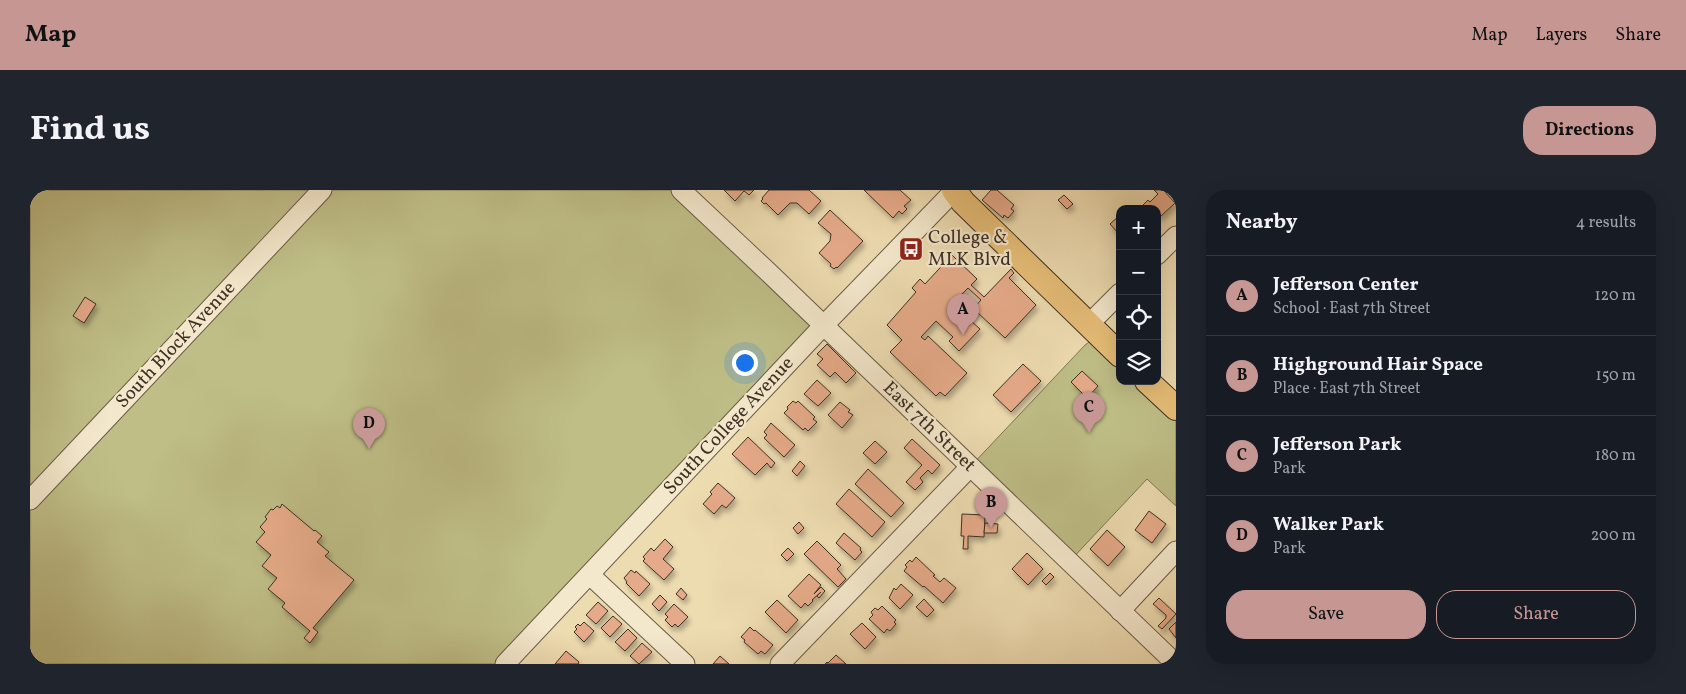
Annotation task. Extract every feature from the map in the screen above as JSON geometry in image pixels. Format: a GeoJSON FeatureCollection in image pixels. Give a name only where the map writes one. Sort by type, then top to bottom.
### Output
{"type":"FeatureCollection","features":[{"type":"Feature","properties":{"kind":"main road"},"geometry":{"type":"LineString","coordinates":[[955,190],[963,202],[1116,351]]}},
{"type":"Feature","properties":{"kind":"main road"},"geometry":{"type":"LineString","coordinates":[[1152,385],[1176,408]]}},
{"type":"Feature","properties":{"kind":"street","name":"South Block Avenue"},"geometry":{"type":"LineString","coordinates":[[30,500],[322,190]]}},
{"type":"Feature","properties":{"kind":"street","name":"East 7th Street"},"geometry":{"type":"LineString","coordinates":[[681,190],[1176,664]]}},
{"type":"Feature","properties":{"kind":"street","name":"South College Avenue"},"geometry":{"type":"LineString","coordinates":[[505,664],[824,325],[955,190]]}},
{"type":"Feature","properties":{"kind":"street"},"geometry":{"type":"LineString","coordinates":[[1161,251],[1176,236]]}},
{"type":"Feature","properties":{"kind":"street"},"geometry":{"type":"LineString","coordinates":[[1088,325],[1118,295]]}},
{"type":"Feature","properties":{"kind":"street"},"geometry":{"type":"LineString","coordinates":[[780,664],[970,467]]}},
{"type":"Feature","properties":{"kind":"street"},"geometry":{"type":"LineString","coordinates":[[1120,611],[1176,551]]}},
{"type":"Feature","properties":{"kind":"street"},"geometry":{"type":"LineString","coordinates":[[590,575],[685,664]]}},
{"type":"Feature","properties":{"kind":"shaded area"},"geometry":{"type":"Polygon","coordinates":[[[30,190],[681,190],[824,325],[505,664],[30,664],[30,190]]]}},
{"type":"Feature","properties":{"kind":"shaded area"},"geometry":{"type":"Polygon","coordinates":[[[1099,335],[1116,351],[1116,385],[1151,385],[1176,408],[1176,506],[1147,479],[1069,562],[970,467],[1085,345],[1099,335]]]}},
{"type":"Feature","properties":{"kind":"building"},"geometry":{"type":"Polygon","coordinates":[[[724,190],[754,190],[749,195],[744,191],[735,201],[724,190]]]}},
{"type":"Feature","properties":{"kind":"building"},"geometry":{"type":"Polygon","coordinates":[[[769,190],[809,190],[821,201],[809,214],[797,203],[790,203],[778,215],[766,203],[764,204],[761,201],[769,190]]]}},
{"type":"Feature","properties":{"kind":"building"},"geometry":{"type":"Polygon","coordinates":[[[864,190],[900,190],[911,200],[904,206],[907,209],[902,214],[899,211],[893,218],[864,190]]]}},
{"type":"Feature","properties":{"kind":"building"},"geometry":{"type":"Polygon","coordinates":[[[991,190],[997,190],[1014,205],[1011,209],[1014,211],[1008,218],[1004,215],[1003,218],[982,200],[991,190]]]}},
{"type":"Feature","properties":{"kind":"building"},"geometry":{"type":"Polygon","coordinates":[[[1154,190],[1166,190],[1165,192],[1175,203],[1161,216],[1161,205],[1143,205],[1148,200],[1150,202],[1158,194],[1154,190]]]}},
{"type":"Feature","properties":{"kind":"building"},"geometry":{"type":"Polygon","coordinates":[[[1064,195],[1073,204],[1067,209],[1058,200],[1064,195]]]}},
{"type":"Feature","properties":{"kind":"building"},"geometry":{"type":"Polygon","coordinates":[[[830,210],[863,241],[834,269],[819,253],[830,241],[831,234],[818,223],[830,210]]]}},
{"type":"Feature","properties":{"kind":"building"},"geometry":{"type":"Polygon","coordinates":[[[1116,219],[1116,231],[1110,224],[1116,219]]]}},
{"type":"Feature","properties":{"kind":"building"},"geometry":{"type":"Polygon","coordinates":[[[952,255],[977,279],[971,285],[984,297],[1011,269],[1014,273],[1009,278],[1036,305],[1005,338],[977,312],[970,318],[980,329],[959,351],[949,341],[953,337],[936,321],[921,337],[925,340],[928,336],[967,373],[945,396],[940,392],[936,396],[890,352],[902,340],[887,325],[916,292],[912,288],[920,279],[925,284],[952,255]],[[968,288],[953,303],[962,311],[964,309],[968,312],[967,315],[981,300],[968,288]]]}},
{"type":"Feature","properties":{"kind":"building"},"geometry":{"type":"Polygon","coordinates":[[[85,297],[96,304],[84,323],[73,316],[85,297]]]}},
{"type":"Feature","properties":{"kind":"building"},"geometry":{"type":"Polygon","coordinates":[[[827,344],[856,373],[846,383],[835,372],[830,377],[817,365],[823,359],[817,354],[827,344]]]}},
{"type":"Feature","properties":{"kind":"building"},"geometry":{"type":"Polygon","coordinates":[[[1023,364],[1041,381],[1011,412],[993,395],[1023,364]]]}},
{"type":"Feature","properties":{"kind":"building"},"geometry":{"type":"Polygon","coordinates":[[[1082,371],[1098,386],[1087,398],[1071,382],[1082,371]]]}},
{"type":"Feature","properties":{"kind":"building"},"geometry":{"type":"Polygon","coordinates":[[[817,380],[831,393],[818,406],[804,394],[817,380]]]}},
{"type":"Feature","properties":{"kind":"building"},"geometry":{"type":"Polygon","coordinates":[[[793,401],[796,403],[798,401],[815,417],[813,419],[817,422],[808,431],[805,428],[803,430],[784,413],[793,401]]]}},
{"type":"Feature","properties":{"kind":"building"},"geometry":{"type":"Polygon","coordinates":[[[840,402],[853,415],[842,428],[828,415],[840,402]]]}},
{"type":"Feature","properties":{"kind":"building"},"geometry":{"type":"Polygon","coordinates":[[[771,423],[795,445],[784,457],[764,438],[767,435],[764,432],[771,423]]]}},
{"type":"Feature","properties":{"kind":"building"},"geometry":{"type":"Polygon","coordinates":[[[748,437],[775,463],[771,468],[767,463],[755,475],[732,454],[748,437]]]}},
{"type":"Feature","properties":{"kind":"building"},"geometry":{"type":"Polygon","coordinates":[[[912,439],[940,465],[932,474],[928,470],[920,478],[923,482],[915,490],[906,482],[922,465],[904,448],[912,439]]]}},
{"type":"Feature","properties":{"kind":"building"},"geometry":{"type":"Polygon","coordinates":[[[875,441],[887,452],[875,464],[863,453],[875,441]]]}},
{"type":"Feature","properties":{"kind":"building"},"geometry":{"type":"Polygon","coordinates":[[[800,461],[805,466],[797,476],[792,471],[800,461]]]}},
{"type":"Feature","properties":{"kind":"building"},"geometry":{"type":"Polygon","coordinates":[[[868,469],[904,503],[891,517],[855,484],[868,469]]]}},
{"type":"Feature","properties":{"kind":"building"},"geometry":{"type":"Polygon","coordinates":[[[718,483],[735,498],[726,508],[722,505],[714,514],[703,504],[712,494],[710,492],[718,483]]]}},
{"type":"Feature","properties":{"kind":"building"},"geometry":{"type":"Polygon","coordinates":[[[849,489],[885,522],[872,537],[836,504],[849,489]]]}},
{"type":"Feature","properties":{"kind":"building"},"geometry":{"type":"Polygon","coordinates":[[[282,504],[322,536],[317,542],[329,552],[325,556],[354,580],[313,628],[318,632],[310,643],[304,638],[310,631],[282,607],[285,603],[268,589],[277,578],[262,566],[271,555],[256,542],[265,532],[260,527],[267,519],[265,517],[271,509],[273,510],[277,506],[280,508],[282,504]]]}},
{"type":"Feature","properties":{"kind":"building"},"geometry":{"type":"Polygon","coordinates":[[[1149,511],[1166,524],[1152,543],[1135,530],[1149,511]]]}},
{"type":"Feature","properties":{"kind":"building"},"geometry":{"type":"Polygon","coordinates":[[[962,514],[985,515],[984,537],[968,536],[968,549],[963,549],[964,536],[961,536],[962,514]]]}},
{"type":"Feature","properties":{"kind":"building"},"geometry":{"type":"Polygon","coordinates":[[[799,522],[804,528],[798,534],[793,528],[799,522]]]}},
{"type":"Feature","properties":{"kind":"building"},"geometry":{"type":"Polygon","coordinates":[[[985,523],[998,524],[997,533],[984,533],[985,523]]]}},
{"type":"Feature","properties":{"kind":"building"},"geometry":{"type":"Polygon","coordinates":[[[1107,530],[1125,547],[1108,566],[1090,549],[1107,530]]]}},
{"type":"Feature","properties":{"kind":"building"},"geometry":{"type":"Polygon","coordinates":[[[844,533],[861,548],[862,552],[855,560],[836,543],[844,533]]]}},
{"type":"Feature","properties":{"kind":"building"},"geometry":{"type":"Polygon","coordinates":[[[665,539],[673,547],[663,559],[674,569],[664,580],[643,561],[645,559],[643,557],[651,548],[654,551],[665,539]]]}},
{"type":"Feature","properties":{"kind":"building"},"geometry":{"type":"Polygon","coordinates":[[[817,541],[841,565],[837,569],[846,579],[838,587],[804,554],[817,541]]]}},
{"type":"Feature","properties":{"kind":"building"},"geometry":{"type":"Polygon","coordinates":[[[788,548],[794,554],[787,561],[781,555],[788,548]]]}},
{"type":"Feature","properties":{"kind":"building"},"geometry":{"type":"Polygon","coordinates":[[[1027,553],[1043,569],[1028,585],[1012,569],[1027,553]]]}},
{"type":"Feature","properties":{"kind":"building"},"geometry":{"type":"Polygon","coordinates":[[[916,557],[940,582],[944,578],[956,588],[943,603],[904,571],[907,567],[905,565],[910,560],[912,562],[916,557]]]}},
{"type":"Feature","properties":{"kind":"building"},"geometry":{"type":"Polygon","coordinates":[[[631,570],[635,573],[636,571],[650,584],[639,596],[626,583],[624,578],[631,570]]]}},
{"type":"Feature","properties":{"kind":"building"},"geometry":{"type":"Polygon","coordinates":[[[1050,573],[1054,577],[1046,585],[1042,581],[1050,573]]]}},
{"type":"Feature","properties":{"kind":"building"},"geometry":{"type":"Polygon","coordinates":[[[809,574],[821,585],[814,594],[821,587],[825,591],[819,598],[817,596],[821,592],[812,600],[808,606],[805,603],[801,608],[788,596],[809,574]]]}},
{"type":"Feature","properties":{"kind":"building"},"geometry":{"type":"Polygon","coordinates":[[[901,584],[913,595],[900,609],[889,598],[894,588],[896,590],[901,584]]]}},
{"type":"Feature","properties":{"kind":"building"},"geometry":{"type":"Polygon","coordinates":[[[681,588],[687,595],[683,600],[676,594],[681,588]]]}},
{"type":"Feature","properties":{"kind":"building"},"geometry":{"type":"Polygon","coordinates":[[[660,595],[667,602],[659,611],[652,604],[660,595]]]}},
{"type":"Feature","properties":{"kind":"building"},"geometry":{"type":"Polygon","coordinates":[[[1159,598],[1176,614],[1162,629],[1158,626],[1166,618],[1166,615],[1153,604],[1159,598]]]}},
{"type":"Feature","properties":{"kind":"building"},"geometry":{"type":"Polygon","coordinates":[[[924,599],[934,610],[927,617],[916,607],[924,599]]]}},
{"type":"Feature","properties":{"kind":"building"},"geometry":{"type":"Polygon","coordinates":[[[777,600],[798,620],[786,633],[765,612],[777,600]]]}},
{"type":"Feature","properties":{"kind":"building"},"geometry":{"type":"Polygon","coordinates":[[[598,602],[608,611],[596,624],[586,615],[598,602]]]}},
{"type":"Feature","properties":{"kind":"building"},"geometry":{"type":"Polygon","coordinates":[[[674,604],[688,617],[678,627],[675,624],[672,627],[665,620],[668,617],[665,614],[674,604]]]}},
{"type":"Feature","properties":{"kind":"building"},"geometry":{"type":"Polygon","coordinates":[[[882,606],[896,620],[894,622],[896,624],[890,631],[887,629],[884,633],[869,619],[873,615],[871,612],[875,608],[878,610],[882,606]]]}},
{"type":"Feature","properties":{"kind":"building"},"geometry":{"type":"Polygon","coordinates":[[[613,616],[622,624],[610,637],[601,628],[613,616]]]}},
{"type":"Feature","properties":{"kind":"building"},"geometry":{"type":"Polygon","coordinates":[[[584,622],[594,631],[584,642],[574,632],[578,624],[580,626],[584,622]]]}},
{"type":"Feature","properties":{"kind":"building"},"geometry":{"type":"Polygon","coordinates":[[[1176,622],[1176,638],[1169,629],[1176,622]]]}},
{"type":"Feature","properties":{"kind":"building"},"geometry":{"type":"Polygon","coordinates":[[[862,623],[876,637],[865,649],[850,634],[862,623]]]}},
{"type":"Feature","properties":{"kind":"building"},"geometry":{"type":"Polygon","coordinates":[[[750,627],[773,645],[765,654],[761,651],[758,654],[741,637],[750,627]]]}},
{"type":"Feature","properties":{"kind":"building"},"geometry":{"type":"Polygon","coordinates":[[[628,629],[637,638],[625,651],[615,642],[628,629]]]}},
{"type":"Feature","properties":{"kind":"building"},"geometry":{"type":"Polygon","coordinates":[[[642,643],[652,652],[639,664],[630,656],[642,643]]]}},
{"type":"Feature","properties":{"kind":"building"},"geometry":{"type":"Polygon","coordinates":[[[566,651],[579,662],[578,664],[555,664],[566,651]]]}},
{"type":"Feature","properties":{"kind":"building"},"geometry":{"type":"Polygon","coordinates":[[[836,655],[846,664],[825,664],[828,663],[836,655]]]}},
{"type":"Feature","properties":{"kind":"building"},"geometry":{"type":"Polygon","coordinates":[[[720,656],[729,664],[713,664],[720,656]]]}},
{"type":"Feature","properties":{"kind":"place","name":"College & MLK Blvd"},"geometry":{"type":"Point","coordinates":[911,249]}},
{"type":"Feature","properties":{"kind":"place","name":"Jefferson Center"},"geometry":{"type":"Point","coordinates":[963,335]}},
{"type":"Feature","properties":{"kind":"place","name":"Jefferson Park"},"geometry":{"type":"Point","coordinates":[1089,433]}},
{"type":"Feature","properties":{"kind":"place","name":"Walker Park"},"geometry":{"type":"Point","coordinates":[369,449]}},
{"type":"Feature","properties":{"kind":"place","name":"Highground Hair Space"},"geometry":{"type":"Point","coordinates":[991,528]}}]}
